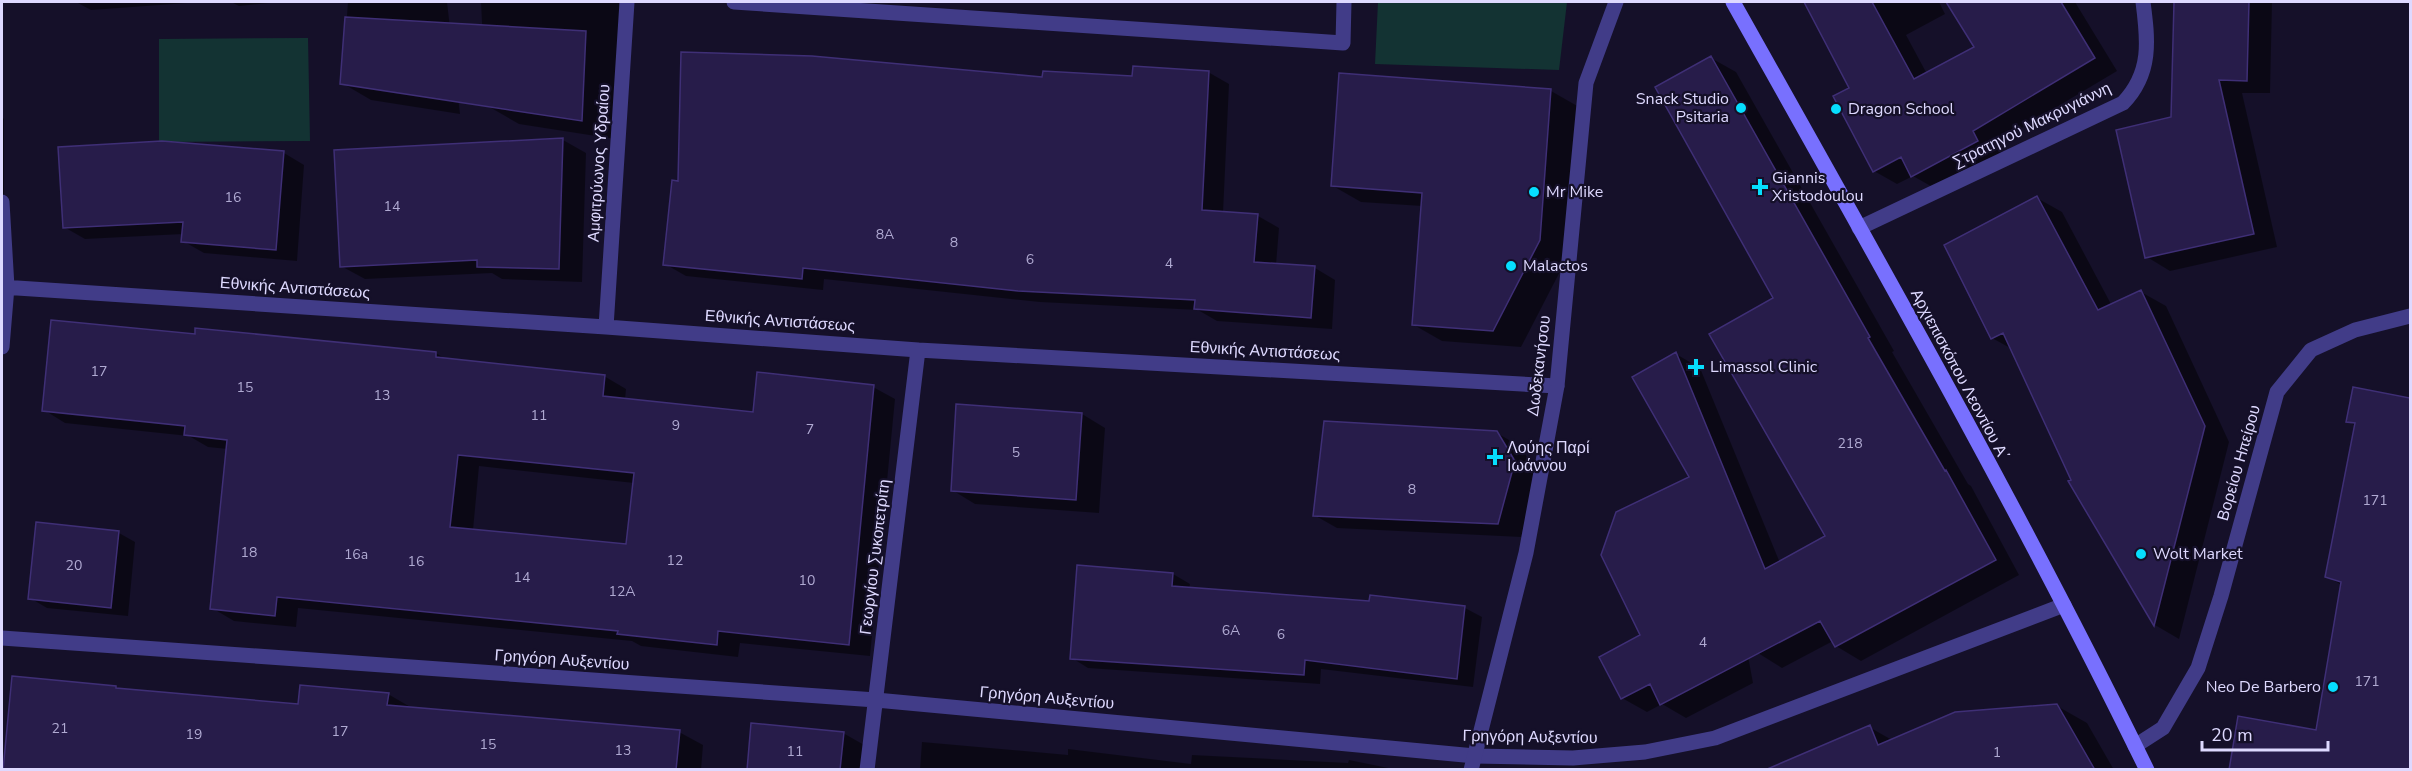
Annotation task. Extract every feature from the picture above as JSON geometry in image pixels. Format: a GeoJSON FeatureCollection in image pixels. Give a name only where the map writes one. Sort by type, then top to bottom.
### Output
{"type":"FeatureCollection","features":[{"type":"Feature","properties":{"kind":"main road","name":"Αρχιεπισκόπου Λεοντίου Α΄"},"geometry":{"type":"LineString","coordinates":[[1733,2],[1860,228],[2064,605],[2147,770]]}},
{"type":"Feature","properties":{"kind":"street","name":"Αμφιτρύωνος Υδραίου"},"geometry":{"type":"LineString","coordinates":[[606,327],[627,2]]}},
{"type":"Feature","properties":{"kind":"street"},"geometry":{"type":"LineString","coordinates":[[734,2],[1342,43],[1344,2]]}},
{"type":"Feature","properties":{"kind":"street","name":"Δωδεκανήσου"},"geometry":{"type":"LineString","coordinates":[[1473,763],[1526,553],[1557,386],[1586,83],[1616,2]]}},
{"type":"Feature","properties":{"kind":"street","name":"Στρατηγού Μακρυγιάννη"},"geometry":{"type":"LineString","coordinates":[[1860,228],[2123,103],[2135,91],[2144,69],[2148,36],[2143,2]]}},
{"type":"Feature","properties":{"kind":"street"},"geometry":{"type":"LineString","coordinates":[[2,202],[4,287],[2,347]]}},
{"type":"Feature","properties":{"kind":"street","name":"Εθνικής Αντιστάσεως"},"geometry":{"type":"LineString","coordinates":[[4,287],[918,350],[1557,386]]}},
{"type":"Feature","properties":{"kind":"street","name":"Βορείου Ηπείρου"},"geometry":{"type":"LineString","coordinates":[[2135,746],[2163,728],[2198,668],[2221,596],[2277,392],[2311,350],[2355,330],[2410,316]]}},
{"type":"Feature","properties":{"kind":"street","name":"Γεωργίου Συκοπετρίτη"},"geometry":{"type":"LineString","coordinates":[[867,770],[918,350]]}},
{"type":"Feature","properties":{"kind":"street","name":"Γρηγόρη Αυξεντίου"},"geometry":{"type":"LineString","coordinates":[[2,638],[876,700],[1473,763],[1645,752],[1715,738],[2064,605]]}},
{"type":"Feature","properties":{"kind":"green space"},"geometry":{"type":"Polygon","coordinates":[[[1378,2],[1567,2],[1559,70],[1375,64],[1378,2]]]}},
{"type":"Feature","properties":{"kind":"green space"},"geometry":{"type":"Polygon","coordinates":[[[308,38],[310,141],[159,142],[159,39],[308,38]]]}},
{"type":"Feature","properties":{"kind":"building"},"geometry":{"type":"Polygon","coordinates":[[[1804,2],[1872,2],[1914,79],[1974,47],[1946,2],[2061,2],[2095,58],[1973,131],[1978,141],[1911,177],[1901,157],[1873,172],[1833,96],[1849,88],[1804,2]]]}},
{"type":"Feature","properties":{"kind":"building"},"geometry":{"type":"Polygon","coordinates":[[[2174,2],[2249,2],[2247,81],[2219,80],[2254,234],[2145,258],[2116,130],[2171,117],[2174,2]]]}},
{"type":"Feature","properties":{"kind":"building"},"geometry":{"type":"Polygon","coordinates":[[[345,17],[586,31],[582,121],[340,84],[345,17]]]}},
{"type":"Feature","properties":{"kind":"building"},"geometry":{"type":"Polygon","coordinates":[[[681,52],[812,56],[1042,77],[1043,71],[1132,76],[1133,66],[1209,71],[1202,210],[1258,214],[1254,262],[1315,266],[1311,318],[1194,309],[1195,300],[1018,291],[803,268],[802,279],[663,265],[672,180],[678,181],[681,52]]]}},
{"type":"Feature","properties":{"kind":"building"},"geometry":{"type":"Polygon","coordinates":[[[1711,56],[1870,337],[1868,338],[1996,560],[1835,647],[1820,621],[1660,705],[1650,684],[1621,699],[1599,657],[1640,635],[1601,555],[1616,512],[1689,477],[1632,377],[1676,352],[1765,569],[1825,536],[1709,334],[1773,298],[1655,87],[1711,56]]]}},
{"type":"Feature","properties":{"kind":"building"},"geometry":{"type":"Polygon","coordinates":[[[1339,73],[1551,89],[1540,240],[1493,331],[1412,325],[1422,193],[1331,186],[1339,73]]]}},
{"type":"Feature","properties":{"kind":"building"},"geometry":{"type":"Polygon","coordinates":[[[563,138],[559,269],[477,267],[477,260],[340,267],[334,150],[563,138]]]}},
{"type":"Feature","properties":{"kind":"building"},"geometry":{"type":"Polygon","coordinates":[[[162,141],[284,151],[276,250],[181,242],[183,222],[63,228],[58,147],[162,141]]]}},
{"type":"Feature","properties":{"kind":"building"},"geometry":{"type":"Polygon","coordinates":[[[2037,196],[2098,310],[2141,290],[2205,426],[2154,626],[2068,481],[2071,480],[2003,333],[1991,339],[1944,245],[2037,196]]]}},
{"type":"Feature","properties":{"kind":"building"},"geometry":{"type":"Polygon","coordinates":[[[51,320],[195,334],[195,328],[436,352],[436,357],[605,375],[603,396],[753,412],[757,372],[874,385],[849,645],[718,631],[717,645],[617,634],[618,631],[277,597],[275,616],[210,609],[227,440],[184,435],[185,426],[42,411],[51,320]],[[458,455],[450,527],[626,544],[634,473],[458,455]]]}},
{"type":"Feature","properties":{"kind":"building"},"geometry":{"type":"Polygon","coordinates":[[[2353,387],[2410,398],[2410,770],[2229,770],[2238,716],[2316,730],[2341,582],[2325,577],[2355,423],[2346,422],[2353,387]]]}},
{"type":"Feature","properties":{"kind":"building"},"geometry":{"type":"Polygon","coordinates":[[[956,404],[1082,413],[1076,500],[951,491],[956,404]]]}},
{"type":"Feature","properties":{"kind":"building"},"geometry":{"type":"Polygon","coordinates":[[[1324,421],[1497,431],[1515,461],[1498,524],[1313,516],[1324,421]]]}},
{"type":"Feature","properties":{"kind":"building"},"geometry":{"type":"Polygon","coordinates":[[[36,522],[119,531],[111,608],[28,599],[36,522]]]}},
{"type":"Feature","properties":{"kind":"building"},"geometry":{"type":"Polygon","coordinates":[[[1077,565],[1173,573],[1172,586],[1369,601],[1370,595],[1465,606],[1457,679],[1305,660],[1304,675],[1070,659],[1077,565]]]}},
{"type":"Feature","properties":{"kind":"building"},"geometry":{"type":"Polygon","coordinates":[[[12,676],[116,686],[116,688],[298,704],[300,685],[389,693],[387,705],[680,730],[676,770],[3,770],[12,676]]]}},
{"type":"Feature","properties":{"kind":"building"},"geometry":{"type":"Polygon","coordinates":[[[2057,704],[2095,770],[1765,770],[1870,725],[1878,745],[1955,712],[2057,704]]]}},
{"type":"Feature","properties":{"kind":"building"},"geometry":{"type":"Polygon","coordinates":[[[751,723],[844,732],[840,770],[747,770],[751,723]]]}},
{"type":"Feature","properties":{"kind":"place","name":"Snack Studio Psitaria"},"geometry":{"type":"Point","coordinates":[1741,108]}},
{"type":"Feature","properties":{"kind":"place","name":"Dragon School"},"geometry":{"type":"Point","coordinates":[1836,109]}},
{"type":"Feature","properties":{"kind":"place","name":"Giannis Xristodoulou"},"geometry":{"type":"Point","coordinates":[1760,187]}},
{"type":"Feature","properties":{"kind":"place","name":"Mr Mike"},"geometry":{"type":"Point","coordinates":[1534,192]}},
{"type":"Feature","properties":{"kind":"place","name":"Malactos"},"geometry":{"type":"Point","coordinates":[1511,266]}},
{"type":"Feature","properties":{"kind":"place","name":"Limassol Clinic"},"geometry":{"type":"Point","coordinates":[1696,367]}},
{"type":"Feature","properties":{"kind":"place","name":"Λούης Παρί Ιωάννου"},"geometry":{"type":"Point","coordinates":[1495,457]}},
{"type":"Feature","properties":{"kind":"place","name":"Wolt Market"},"geometry":{"type":"Point","coordinates":[2141,554]}},
{"type":"Feature","properties":{"kind":"place","name":"Neo De Barbero"},"geometry":{"type":"Point","coordinates":[2333,687]}}]}
